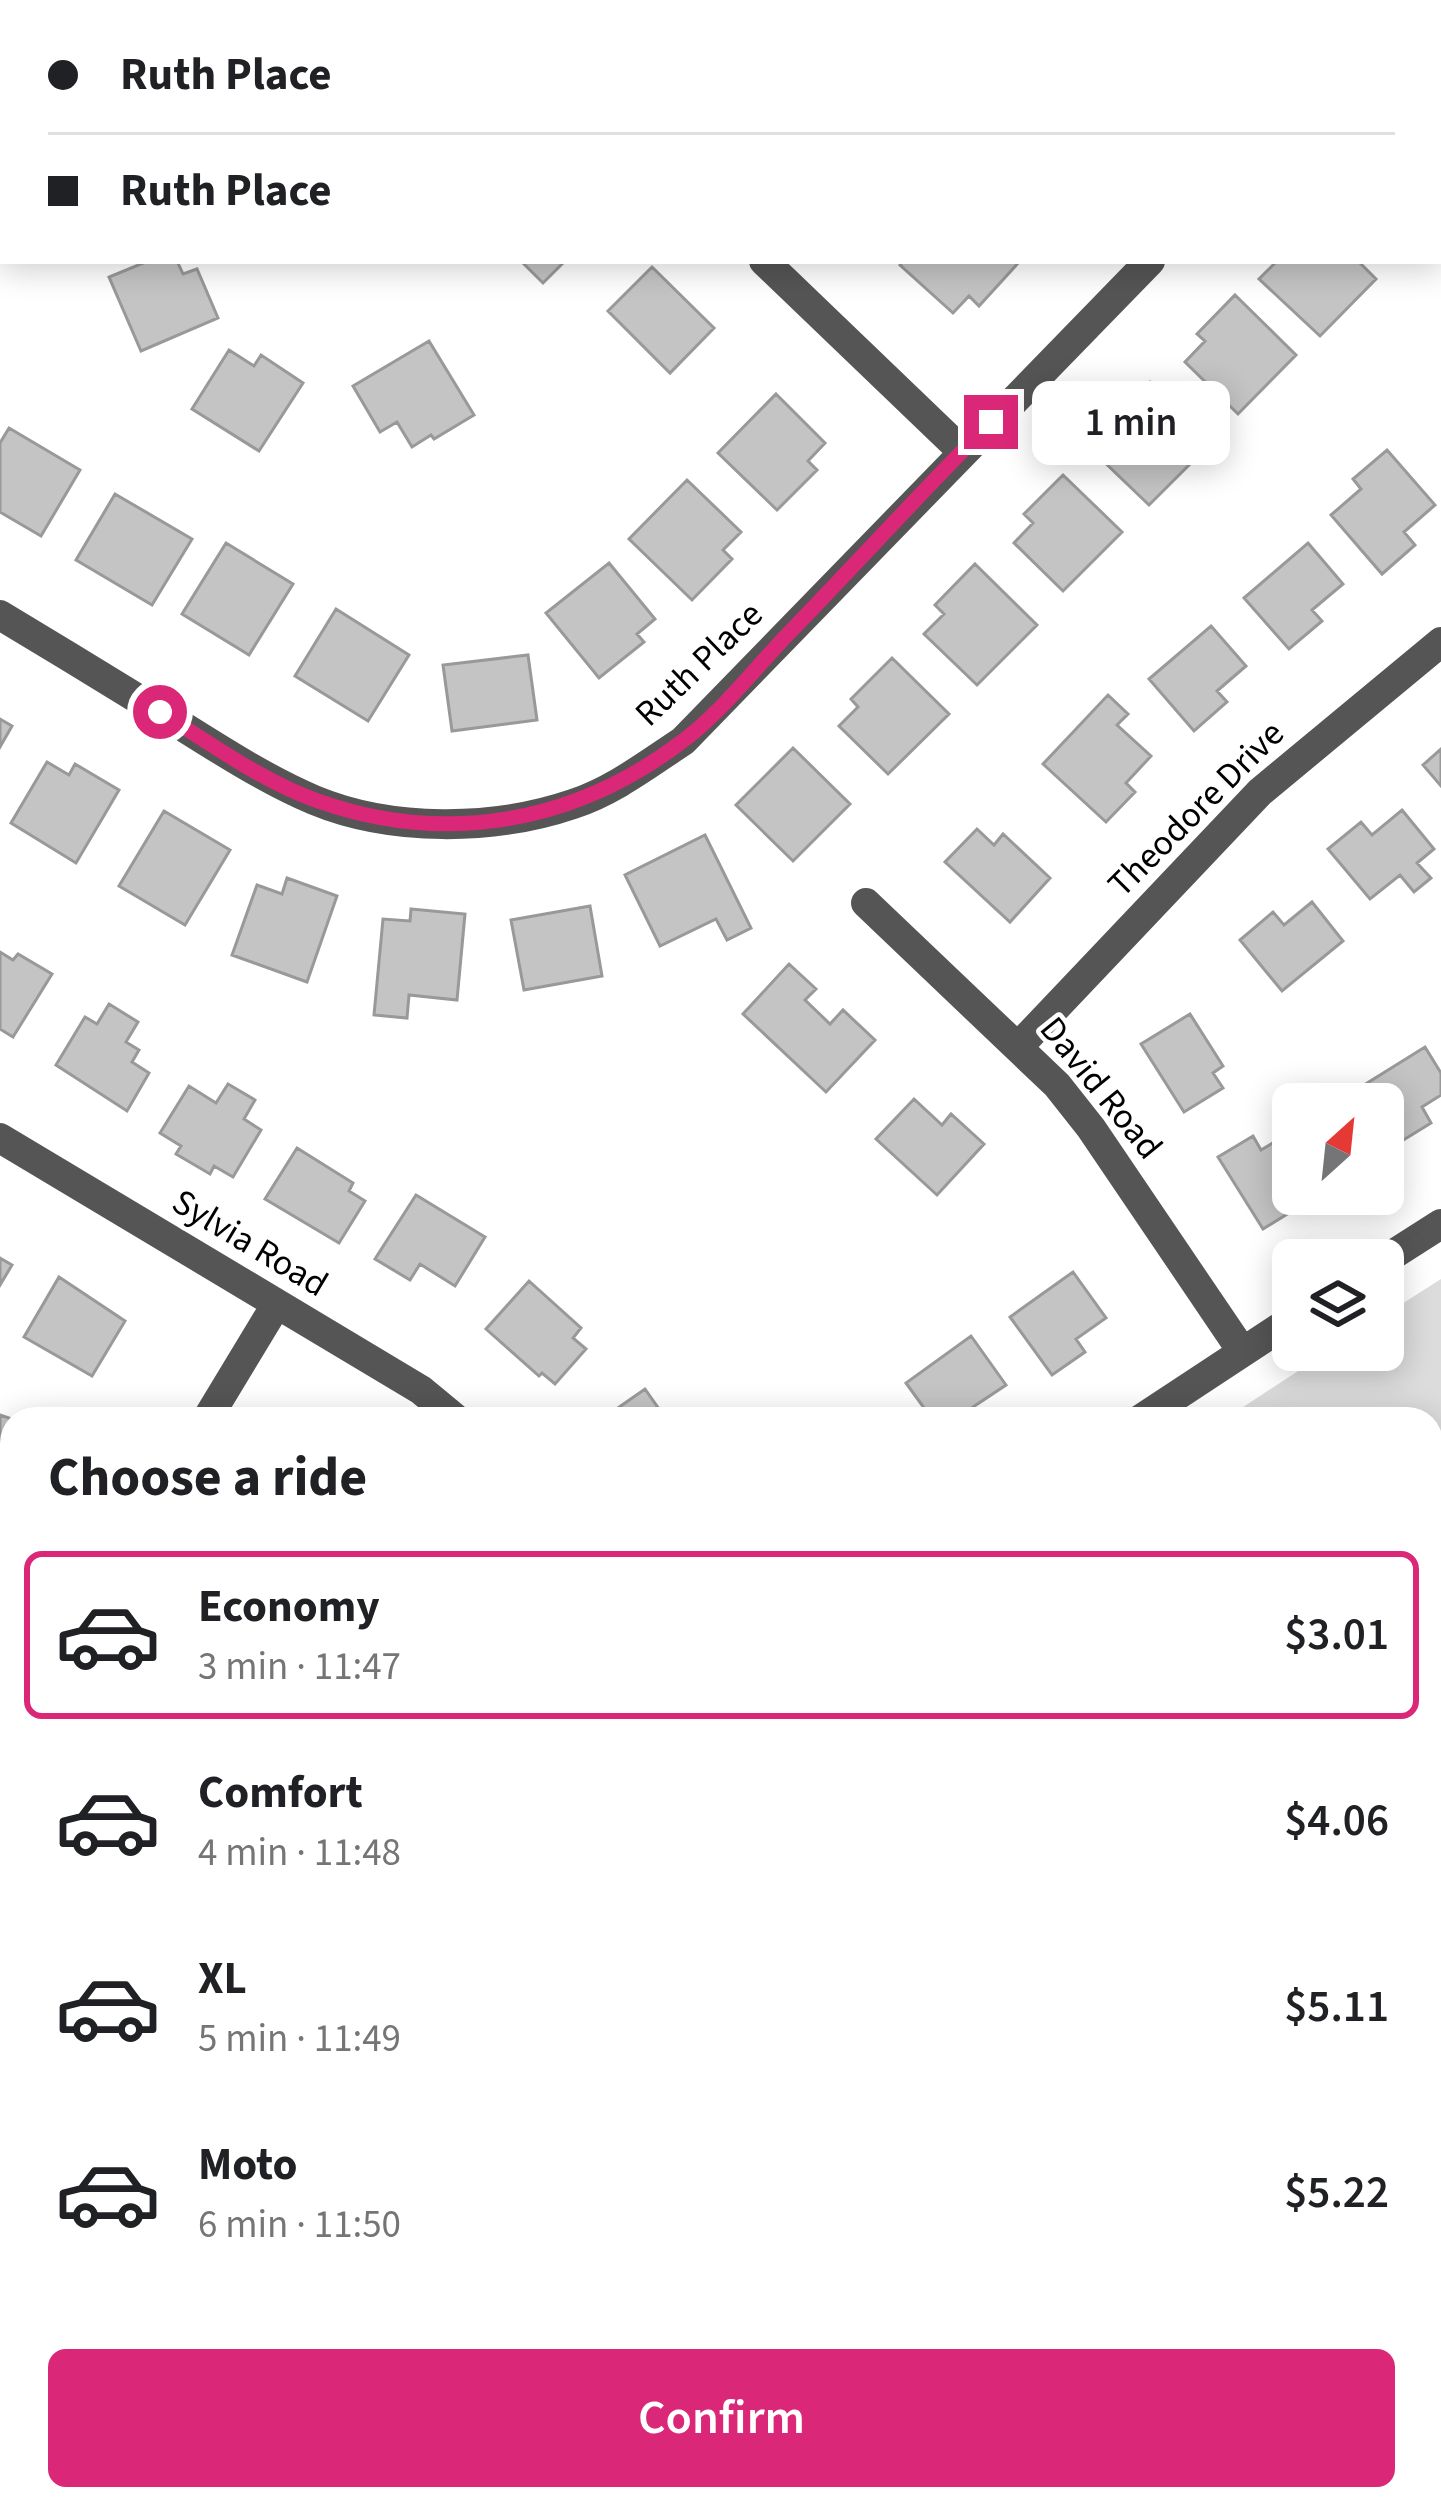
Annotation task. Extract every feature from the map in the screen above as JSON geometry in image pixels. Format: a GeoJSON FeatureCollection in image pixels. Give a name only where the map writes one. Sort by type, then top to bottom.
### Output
{"type":"FeatureCollection","features":[{"type":"Feature","properties":{"kind":"street"},"geometry":{"type":"LineString","coordinates":[[767,264],[962,452]]}},
{"type":"Feature","properties":{"kind":"street","name":"Ruth Place"},"geometry":{"type":"LineString","coordinates":[[0,615],[239,761],[316,801],[387,819],[466,824],[527,817],[576,804],[619,783],[683,741],[1147,264]]}},
{"type":"Feature","properties":{"kind":"street","name":"Theodore Drive"},"geometry":{"type":"LineString","coordinates":[[1019,1046],[1260,792],[1441,642]]}},
{"type":"Feature","properties":{"kind":"street","name":"David Road"},"geometry":{"type":"LineString","coordinates":[[866,903],[1057,1085],[1242,1351]]}},
{"type":"Feature","properties":{"kind":"street","name":"Sylvia Road"},"geometry":{"type":"LineString","coordinates":[[0,1138],[421,1390],[442,1407]]}},
{"type":"Feature","properties":{"kind":"street"},"geometry":{"type":"LineString","coordinates":[[1404,1248],[1441,1224]]}},
{"type":"Feature","properties":{"kind":"street"},"geometry":{"type":"LineString","coordinates":[[214,1407],[276,1306]]}},
{"type":"Feature","properties":{"kind":"street"},"geometry":{"type":"LineString","coordinates":[[1159,1407],[1272,1332]]}},
{"type":"Feature","properties":{"kind":"path"},"geometry":{"type":"LineString","coordinates":[[4,2511],[16,2511]]}},
{"type":"Feature","properties":{"kind":"shaded area"},"geometry":{"type":"Polygon","coordinates":[[[1441,1279],[1441,1407],[1243,1407],[1298,1371],[1404,1371],[1404,1303],[1441,1279]]]}},
{"type":"Feature","properties":{"kind":"building"},"geometry":{"type":"Polygon","coordinates":[[[141,264],[178,264],[183,274],[197,269],[218,318],[141,351],[109,277],[141,264]]]}},
{"type":"Feature","properties":{"kind":"building"},"geometry":{"type":"Polygon","coordinates":[[[524,264],[562,264],[543,283],[524,264]]]}},
{"type":"Feature","properties":{"kind":"building"},"geometry":{"type":"Polygon","coordinates":[[[1017,264],[979,306],[969,296],[953,313],[900,265],[1017,264]]]}},
{"type":"Feature","properties":{"kind":"building"},"geometry":{"type":"Polygon","coordinates":[[[1274,264],[1361,264],[1376,279],[1320,336],[1259,279],[1274,264]]]}},
{"type":"Feature","properties":{"kind":"building"},"geometry":{"type":"Polygon","coordinates":[[[652,267],[714,328],[670,373],[608,311],[652,267]]]}},
{"type":"Feature","properties":{"kind":"building"},"geometry":{"type":"Polygon","coordinates":[[[1235,295],[1296,355],[1238,414],[1185,362],[1205,341],[1197,334],[1235,295]]]}},
{"type":"Feature","properties":{"kind":"building"},"geometry":{"type":"Polygon","coordinates":[[[429,341],[474,415],[412,447],[397,422],[380,432],[353,386],[429,341]]]}},
{"type":"Feature","properties":{"kind":"building"},"geometry":{"type":"Polygon","coordinates":[[[229,350],[254,366],[261,355],[303,383],[259,451],[192,409],[229,350]]]}},
{"type":"Feature","properties":{"kind":"building"},"geometry":{"type":"Polygon","coordinates":[[[1150,382],[1211,443],[1149,505],[1098,456],[1119,436],[1107,424],[1150,382]]]}},
{"type":"Feature","properties":{"kind":"building"},"geometry":{"type":"Polygon","coordinates":[[[776,394],[825,443],[808,461],[817,470],[777,510],[718,453],[776,394]]]}},
{"type":"Feature","properties":{"kind":"building"},"geometry":{"type":"Polygon","coordinates":[[[9,428],[80,470],[41,536],[0,512],[0,443],[9,428]]]}},
{"type":"Feature","properties":{"kind":"building"},"geometry":{"type":"Polygon","coordinates":[[[1387,450],[1435,505],[1404,532],[1415,545],[1382,574],[1331,515],[1361,489],[1353,479],[1387,450]]]}},
{"type":"Feature","properties":{"kind":"building"},"geometry":{"type":"Polygon","coordinates":[[[1063,475],[1122,532],[1063,591],[1014,543],[1033,523],[1024,514],[1063,475]]]}},
{"type":"Feature","properties":{"kind":"building"},"geometry":{"type":"Polygon","coordinates":[[[687,480],[741,532],[723,550],[732,559],[692,600],[629,539],[687,480]]]}},
{"type":"Feature","properties":{"kind":"building"},"geometry":{"type":"Polygon","coordinates":[[[115,494],[192,539],[152,605],[76,560],[115,494]]]}},
{"type":"Feature","properties":{"kind":"building"},"geometry":{"type":"Polygon","coordinates":[[[226,543],[293,584],[249,655],[182,614],[226,543]]]}},
{"type":"Feature","properties":{"kind":"building"},"geometry":{"type":"Polygon","coordinates":[[[1308,543],[1343,584],[1312,610],[1322,621],[1289,649],[1244,598],[1308,543]]]}},
{"type":"Feature","properties":{"kind":"building"},"geometry":{"type":"Polygon","coordinates":[[[609,563],[655,619],[637,634],[644,642],[599,678],[546,613],[609,563]]]}},
{"type":"Feature","properties":{"kind":"building"},"geometry":{"type":"Polygon","coordinates":[[[975,564],[1037,625],[977,685],[924,634],[944,614],[935,605],[975,564]]]}},
{"type":"Feature","properties":{"kind":"building"},"geometry":{"type":"Polygon","coordinates":[[[336,609],[409,655],[368,721],[295,676],[336,609]]]}},
{"type":"Feature","properties":{"kind":"building"},"geometry":{"type":"Polygon","coordinates":[[[1211,626],[1246,666],[1217,691],[1227,702],[1194,731],[1149,679],[1211,626]]]}},
{"type":"Feature","properties":{"kind":"building"},"geometry":{"type":"Polygon","coordinates":[[[528,655],[537,720],[452,731],[443,665],[528,655]]]}},
{"type":"Feature","properties":{"kind":"building"},"geometry":{"type":"Polygon","coordinates":[[[892,658],[949,714],[888,774],[839,726],[858,707],[851,699],[892,658]]]}},
{"type":"Feature","properties":{"kind":"building"},"geometry":{"type":"Polygon","coordinates":[[[1108,695],[1128,714],[1117,725],[1151,756],[1126,783],[1135,792],[1106,822],[1043,764],[1108,695]]]}},
{"type":"Feature","properties":{"kind":"building"},"geometry":{"type":"Polygon","coordinates":[[[0,719],[12,726],[0,747],[0,719]]]}},
{"type":"Feature","properties":{"kind":"building"},"geometry":{"type":"Polygon","coordinates":[[[793,748],[850,804],[793,861],[736,805],[793,748]]]}},
{"type":"Feature","properties":{"kind":"building"},"geometry":{"type":"Polygon","coordinates":[[[1441,749],[1441,786],[1423,765],[1441,749]]]}},
{"type":"Feature","properties":{"kind":"building"},"geometry":{"type":"Polygon","coordinates":[[[47,762],[69,775],[75,764],[119,790],[76,863],[11,823],[47,762]]]}},
{"type":"Feature","properties":{"kind":"building"},"geometry":{"type":"Polygon","coordinates":[[[1402,810],[1434,849],[1417,863],[1431,878],[1414,892],[1400,875],[1370,899],[1328,849],[1361,822],[1372,835],[1402,810]]]}},
{"type":"Feature","properties":{"kind":"building"},"geometry":{"type":"Polygon","coordinates":[[[164,811],[230,850],[185,925],[119,886],[164,811]]]}},
{"type":"Feature","properties":{"kind":"building"},"geometry":{"type":"Polygon","coordinates":[[[977,829],[994,845],[1003,834],[1050,878],[1010,922],[945,862],[977,829]]]}},
{"type":"Feature","properties":{"kind":"building"},"geometry":{"type":"Polygon","coordinates":[[[705,835],[751,928],[727,940],[716,919],[660,946],[625,875],[705,835]]]}},
{"type":"Feature","properties":{"kind":"building"},"geometry":{"type":"Polygon","coordinates":[[[287,878],[337,896],[307,982],[232,955],[257,885],[282,894],[287,878]]]}},
{"type":"Feature","properties":{"kind":"building"},"geometry":{"type":"Polygon","coordinates":[[[1312,902],[1343,941],[1282,991],[1240,940],[1273,912],[1284,925],[1312,902]]]}},
{"type":"Feature","properties":{"kind":"building"},"geometry":{"type":"Polygon","coordinates":[[[590,906],[602,976],[524,990],[511,920],[590,906]]]}},
{"type":"Feature","properties":{"kind":"building"},"geometry":{"type":"Polygon","coordinates":[[[411,909],[465,914],[457,1000],[409,995],[407,1018],[374,1015],[383,919],[410,921],[411,909]]]}},
{"type":"Feature","properties":{"kind":"building"},"geometry":{"type":"Polygon","coordinates":[[[0,952],[13,960],[18,954],[52,974],[13,1037],[0,1029],[0,952]]]}},
{"type":"Feature","properties":{"kind":"building"},"geometry":{"type":"Polygon","coordinates":[[[789,964],[816,989],[805,1000],[830,1024],[843,1010],[875,1040],[826,1092],[743,1014],[789,964]]]}},
{"type":"Feature","properties":{"kind":"building"},"geometry":{"type":"Polygon","coordinates":[[[109,1004],[138,1022],[126,1042],[139,1050],[132,1062],[149,1073],[127,1111],[56,1065],[85,1017],[97,1024],[109,1004]]]}},
{"type":"Feature","properties":{"kind":"building"},"geometry":{"type":"Polygon","coordinates":[[[1190,1014],[1223,1066],[1213,1073],[1223,1088],[1184,1112],[1141,1044],[1190,1014]]]}},
{"type":"Feature","properties":{"kind":"building"},"geometry":{"type":"Polygon","coordinates":[[[1425,1047],[1441,1073],[1441,1095],[1422,1107],[1431,1123],[1404,1140],[1404,1083],[1367,1083],[1425,1047]]]}},
{"type":"Feature","properties":{"kind":"building"},"geometry":{"type":"Polygon","coordinates":[[[228,1084],[255,1100],[244,1119],[261,1130],[233,1177],[214,1166],[210,1174],[176,1154],[181,1146],[160,1133],[189,1086],[216,1103],[228,1084]]]}},
{"type":"Feature","properties":{"kind":"building"},"geometry":{"type":"Polygon","coordinates":[[[914,1099],[942,1125],[951,1114],[984,1144],[937,1195],[876,1139],[914,1099]]]}},
{"type":"Feature","properties":{"kind":"building"},"geometry":{"type":"Polygon","coordinates":[[[1253,1136],[1261,1150],[1272,1143],[1272,1215],[1286,1215],[1263,1229],[1218,1157],[1253,1136]]]}},
{"type":"Feature","properties":{"kind":"building"},"geometry":{"type":"Polygon","coordinates":[[[297,1148],[353,1183],[349,1191],[365,1201],[339,1243],[265,1199],[297,1148]]]}},
{"type":"Feature","properties":{"kind":"building"},"geometry":{"type":"Polygon","coordinates":[[[416,1195],[485,1237],[455,1286],[420,1264],[410,1280],[375,1259],[416,1195]]]}},
{"type":"Feature","properties":{"kind":"building"},"geometry":{"type":"Polygon","coordinates":[[[0,1258],[12,1265],[0,1285],[0,1258]]]}},
{"type":"Feature","properties":{"kind":"building"},"geometry":{"type":"Polygon","coordinates":[[[1073,1272],[1106,1318],[1076,1339],[1085,1352],[1052,1375],[1010,1317],[1073,1272]]]}},
{"type":"Feature","properties":{"kind":"building"},"geometry":{"type":"Polygon","coordinates":[[[59,1277],[125,1321],[92,1376],[24,1337],[59,1277]]]}},
{"type":"Feature","properties":{"kind":"building"},"geometry":{"type":"Polygon","coordinates":[[[529,1281],[581,1328],[573,1338],[586,1349],[555,1384],[542,1373],[539,1376],[486,1329],[529,1281]]]}},
{"type":"Feature","properties":{"kind":"building"},"geometry":{"type":"Polygon","coordinates":[[[971,1336],[1006,1385],[973,1407],[923,1407],[906,1383],[971,1336]]]}},
{"type":"Feature","properties":{"kind":"building"},"geometry":{"type":"Polygon","coordinates":[[[645,1389],[658,1407],[619,1407],[645,1389]]]}},
{"type":"Feature","properties":{"kind":"route"},"geometry":{"type":"LineString","coordinates":[[160,712],[316,801],[387,819],[466,824],[527,817],[576,804],[619,783],[683,741],[991,422]]}}]}
